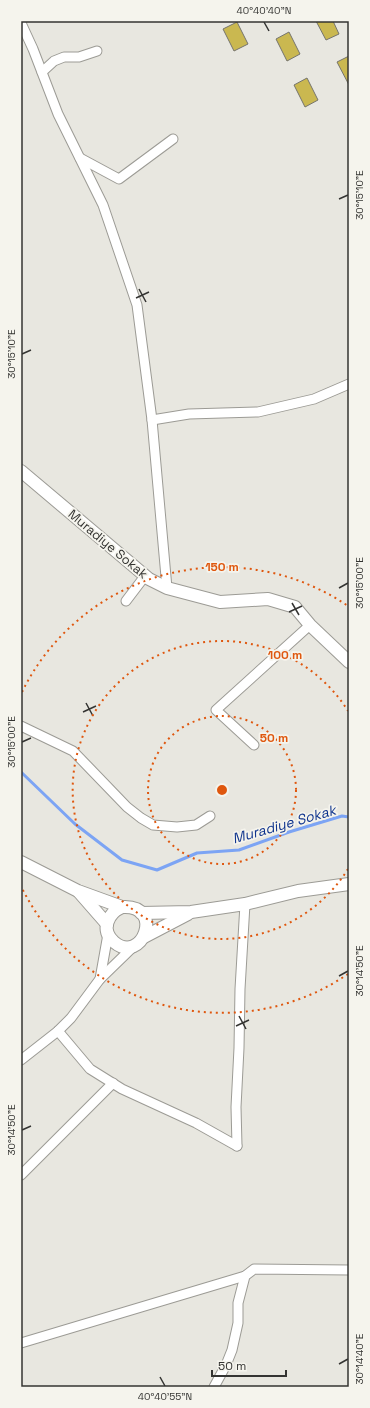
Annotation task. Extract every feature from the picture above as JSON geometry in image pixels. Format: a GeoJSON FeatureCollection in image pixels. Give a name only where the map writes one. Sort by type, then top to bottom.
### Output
{"type":"FeatureCollection","features":[{"type":"Feature","properties":{"kind":"street"},"geometry":{"type":"LineString","coordinates":[[21,23],[58,114],[103,205],[137,305],[152,420],[167,588]]}},
{"type":"Feature","properties":{"kind":"street"},"geometry":{"type":"LineString","coordinates":[[42,72],[54,61],[64,57],[79,56],[97,51]]}},
{"type":"Feature","properties":{"kind":"street"},"geometry":{"type":"LineString","coordinates":[[80,158],[119,179],[174,139]]}},
{"type":"Feature","properties":{"kind":"street"},"geometry":{"type":"LineString","coordinates":[[152,420],[189,414],[258,412],[314,399],[349,384]]}},
{"type":"Feature","properties":{"kind":"street","name":"Muradiye Sokak"},"geometry":{"type":"LineString","coordinates":[[21,470],[149,579],[167,588],[220,602],[268,599],[295,607],[310,625],[349,662]]}},
{"type":"Feature","properties":{"kind":"street"},"geometry":{"type":"LineString","coordinates":[[126,601],[145,576]]}},
{"type":"Feature","properties":{"kind":"street"},"geometry":{"type":"LineString","coordinates":[[254,745],[216,710],[310,625]]}},
{"type":"Feature","properties":{"kind":"street"},"geometry":{"type":"LineString","coordinates":[[21,726],[73,751],[127,807],[153,825],[177,827],[196,825],[210,816]]}},
{"type":"Feature","properties":{"kind":"street"},"geometry":{"type":"LineString","coordinates":[[21,862],[78,891],[122,907],[135,909],[141,913],[147,924],[144,937]]}},
{"type":"Feature","properties":{"kind":"street"},"geometry":{"type":"LineString","coordinates":[[141,913],[191,912],[245,904],[298,891],[349,884]]}},
{"type":"Feature","properties":{"kind":"street"},"geometry":{"type":"LineString","coordinates":[[78,891],[108,929],[111,940],[122,946],[129,947],[135,945]]}},
{"type":"Feature","properties":{"kind":"street"},"geometry":{"type":"LineString","coordinates":[[58,1031],[90,1069],[113,1084],[196,1123],[237,1146],[236,1107],[240,989],[245,904]]}},
{"type":"Feature","properties":{"kind":"street"},"geometry":{"type":"LineString","coordinates":[[100,979],[111,914],[122,907]]}},
{"type":"Feature","properties":{"kind":"street"},"geometry":{"type":"LineString","coordinates":[[21,1060],[58,1031],[71,1018],[100,979],[144,937],[191,912]]}},
{"type":"Feature","properties":{"kind":"street"},"geometry":{"type":"LineString","coordinates":[[21,1175],[113,1084]]}},
{"type":"Feature","properties":{"kind":"street"},"geometry":{"type":"LineString","coordinates":[[21,1343],[245,1276],[254,1269],[349,1270]]}},
{"type":"Feature","properties":{"kind":"street"},"geometry":{"type":"LineString","coordinates":[[214,1387],[232,1350],[238,1323],[238,1303],[245,1276]]}},
{"type":"Feature","properties":{"kind":"building"},"geometry":{"type":"Polygon","coordinates":[[[316,21],[333,21],[339,34],[326,40],[316,21]]]}},
{"type":"Feature","properties":{"kind":"building"},"geometry":{"type":"Polygon","coordinates":[[[237,22],[248,44],[234,51],[223,29],[237,22]]]}},
{"type":"Feature","properties":{"kind":"building"},"geometry":{"type":"Polygon","coordinates":[[[289,32],[300,54],[287,61],[276,39],[289,32]]]}},
{"type":"Feature","properties":{"kind":"building"},"geometry":{"type":"Polygon","coordinates":[[[349,56],[349,85],[337,62],[349,56]]]}},
{"type":"Feature","properties":{"kind":"building"},"geometry":{"type":"Polygon","coordinates":[[[307,78],[318,100],[305,107],[294,85],[307,78]]]}},
{"type":"Feature","properties":{"kind":"waterway","name":"Muradiye Sokak"},"geometry":{"type":"LineString","coordinates":[[21,772],[75,824],[122,860],[157,870],[197,853],[239,850],[289,832],[342,816],[349,817]]}}]}
